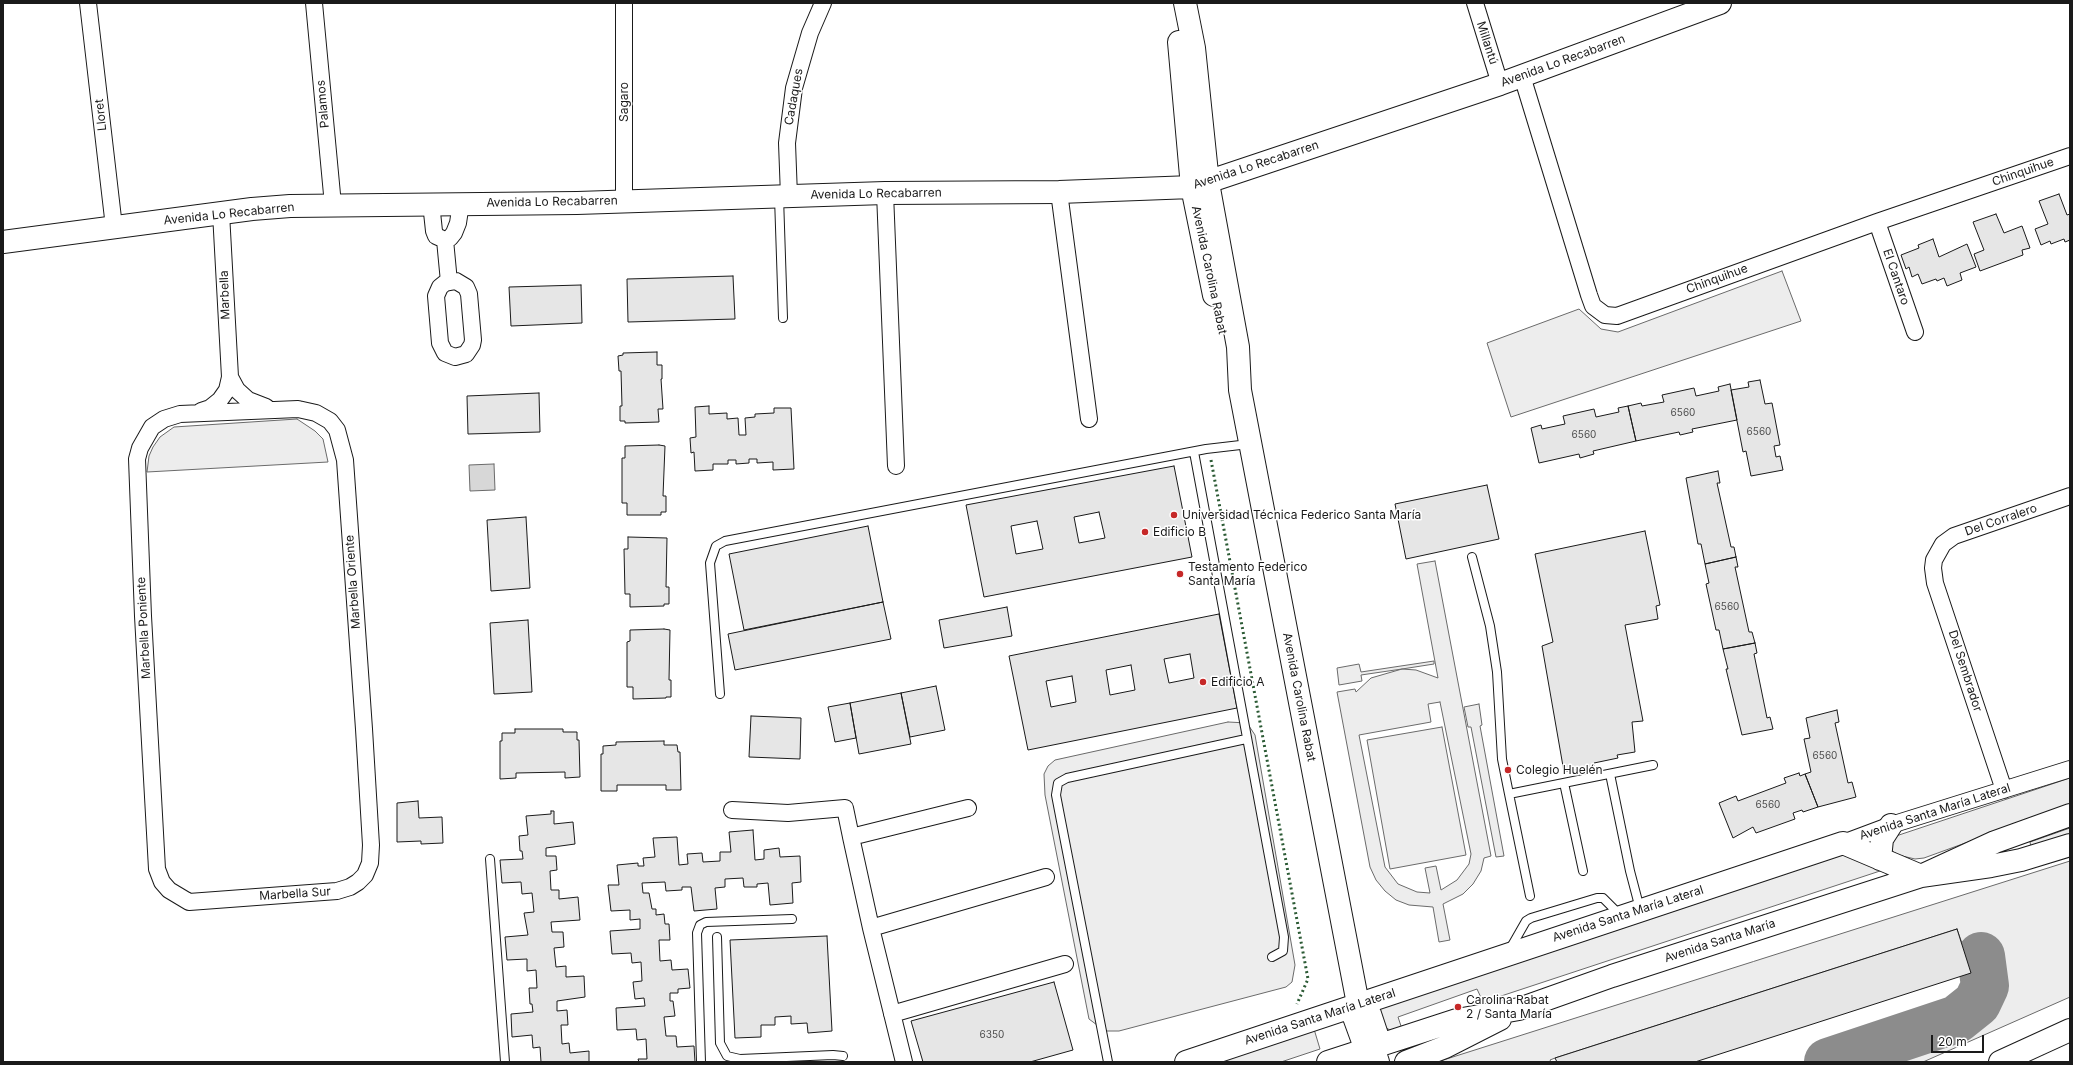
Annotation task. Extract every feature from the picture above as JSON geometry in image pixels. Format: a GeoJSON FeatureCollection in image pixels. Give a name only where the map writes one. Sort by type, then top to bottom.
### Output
{"type":"FeatureCollection","features":[{"type":"Feature","properties":{"kind":"main road","name":"Avenida Carolina Rabat"},"geometry":{"type":"LineString","coordinates":[[1179,3],[1179,39],[1225,348],[1240,390],[1251,444],[1358,1004],[1354,1017],[1362,1039],[1376,1055]]}},
{"type":"Feature","properties":{"kind":"main road","name":"Avenida Carolina Rabat"},"geometry":{"type":"LineString","coordinates":[[1185,3],[1194,48],[1198,79],[1200,185]]}},
{"type":"Feature","properties":{"kind":"main road","name":"Avenida Lo Recabarren"},"geometry":{"type":"LineString","coordinates":[[3,242],[252,209],[333,205],[624,201],[885,193],[1059,192],[1200,185],[1500,84],[1720,3]]}},
{"type":"Feature","properties":{"kind":"main road","name":"Avenida Santa María"},"geometry":{"type":"LineString","coordinates":[[1328,1062],[1376,1055],[1457,1020],[1519,1008],[1612,976],[1921,876],[1995,842],[2070,815]]}},
{"type":"Feature","properties":{"kind":"main road"},"geometry":{"type":"LineString","coordinates":[[1880,859],[1882,839],[1891,825]]}},
{"type":"Feature","properties":{"kind":"main road","name":"Avenida Santa María Lateral"},"geometry":{"type":"LineString","coordinates":[[1186,1062],[1843,843]]}},
{"type":"Feature","properties":{"kind":"main road"},"geometry":{"type":"LineString","coordinates":[[1843,843],[1921,876]]}},
{"type":"Feature","properties":{"kind":"main road","name":"Avenida Santa María"},"geometry":{"type":"LineString","coordinates":[[1921,876],[1991,866],[2051,852],[2070,845]]}},
{"type":"Feature","properties":{"kind":"main road","name":"Avenida Santa María"},"geometry":{"type":"LineString","coordinates":[[1406,1062],[1445,1047],[1519,1008]]}},
{"type":"Feature","properties":{"kind":"main road"},"geometry":{"type":"LineString","coordinates":[[2000,1062],[2070,1030]]}},
{"type":"Feature","properties":{"kind":"street","name":"Lloret"},"geometry":{"type":"LineString","coordinates":[[88,3],[114,227]]}},
{"type":"Feature","properties":{"kind":"street","name":"Palamos"},"geometry":{"type":"LineString","coordinates":[[314,3],[333,205]]}},
{"type":"Feature","properties":{"kind":"street","name":"Sagaro"},"geometry":{"type":"LineString","coordinates":[[624,3],[624,201]]}},
{"type":"Feature","properties":{"kind":"street","name":"Cadaques"},"geometry":{"type":"LineString","coordinates":[[784,196],[787,143],[794,88],[810,33],[824,3]]}},
{"type":"Feature","properties":{"kind":"street","name":"Millantú"},"geometry":{"type":"LineString","coordinates":[[1475,3],[1500,84]]}},
{"type":"Feature","properties":{"kind":"street","name":"Chinquihue"},"geometry":{"type":"LineString","coordinates":[[1522,76],[1589,295],[1593,306],[1605,315],[1617,316],[1877,222],[2070,156]]}},
{"type":"Feature","properties":{"kind":"street"},"geometry":{"type":"LineString","coordinates":[[1059,192],[1063,232],[1089,420]]}},
{"type":"Feature","properties":{"kind":"street"},"geometry":{"type":"LineString","coordinates":[[885,193],[896,466]]}},
{"type":"Feature","properties":{"kind":"street"},"geometry":{"type":"LineString","coordinates":[[431,203],[434,231],[436,236],[445,240],[450,238],[454,233],[458,223],[461,203]]}},
{"type":"Feature","properties":{"kind":"street","name":"Marbella"},"geometry":{"type":"LineString","coordinates":[[197,412],[210,408],[220,400],[227,390],[230,378],[221,213]]}},
{"type":"Feature","properties":{"kind":"street","name":"El Cantaro"},"geometry":{"type":"LineString","coordinates":[[1877,222],[1915,332]]}},
{"type":"Feature","properties":{"kind":"street"},"geometry":{"type":"LineString","coordinates":[[445,240],[449,282]]}},
{"type":"Feature","properties":{"kind":"street"},"geometry":{"type":"LineString","coordinates":[[230,378],[237,390],[248,400],[261,406],[275,409]]}},
{"type":"Feature","properties":{"kind":"street","name":"Marbella Oriente"},"geometry":{"type":"LineString","coordinates":[[234,411],[298,408],[316,413],[330,421],[337,430],[342,445],[345,460],[371,845]]}},
{"type":"Feature","properties":{"kind":"street","name":"Marbella Poniente"},"geometry":{"type":"LineString","coordinates":[[189,902],[168,890],[162,882],[157,869],[143,616],[137,460],[140,448],[152,427],[164,420],[180,414],[234,411]]}},
{"type":"Feature","properties":{"kind":"street","name":"Del Corralero"},"geometry":{"type":"LineString","coordinates":[[1937,552],[1949,539],[1959,534],[2070,496]]}},
{"type":"Feature","properties":{"kind":"street","name":"Del Sembrador"},"geometry":{"type":"LineString","coordinates":[[1937,552],[1934,560],[1934,576],[2004,790]]}},
{"type":"Feature","properties":{"kind":"street","name":"Avenida Santa María Lateral"},"geometry":{"type":"LineString","coordinates":[[1843,843],[1891,825],[2070,769]]}},
{"type":"Feature","properties":{"kind":"street"},"geometry":{"type":"LineString","coordinates":[[732,810],[788,813],[844,808],[871,928],[904,1062]]}},
{"type":"Feature","properties":{"kind":"street"},"geometry":{"type":"LineString","coordinates":[[851,837],[968,808]]}},
{"type":"Feature","properties":{"kind":"street","name":"Marbella Sur"},"geometry":{"type":"LineString","coordinates":[[189,902],[337,891],[350,887],[365,875],[370,863],[371,845]]}},
{"type":"Feature","properties":{"kind":"street"},"geometry":{"type":"LineString","coordinates":[[871,928],[1046,877]]}},
{"type":"Feature","properties":{"kind":"street"},"geometry":{"type":"LineString","coordinates":[[892,1014],[1065,964]]}},
{"type":"Feature","properties":{"kind":"lane"},"geometry":{"type":"LineString","coordinates":[[783,318],[784,196]]}},
{"type":"Feature","properties":{"kind":"lane"},"geometry":{"type":"LineString","coordinates":[[720,694],[710,563],[716,546],[737,538],[1194,452],[1251,444]]}},
{"type":"Feature","properties":{"kind":"lane"},"geometry":{"type":"LineString","coordinates":[[1194,452],[1246,739],[1284,937],[1283,951],[1272,957]]}},
{"type":"Feature","properties":{"kind":"lane"},"geometry":{"type":"LineString","coordinates":[[1472,557],[1490,626],[1497,672],[1502,759],[1530,896]]}},
{"type":"Feature","properties":{"kind":"lane"},"geometry":{"type":"LineString","coordinates":[[1108,1062],[1056,795],[1058,783],[1067,778],[1246,739]]}},
{"type":"Feature","properties":{"kind":"lane"},"geometry":{"type":"LineString","coordinates":[[1509,794],[1653,765]]}},
{"type":"Feature","properties":{"kind":"lane"},"geometry":{"type":"LineString","coordinates":[[1610,774],[1630,871],[1631,914]]}},
{"type":"Feature","properties":{"kind":"lane"},"geometry":{"type":"LineString","coordinates":[[1564,783],[1583,871]]}},
{"type":"Feature","properties":{"kind":"lane"},"geometry":{"type":"LineString","coordinates":[[490,859],[505,1062]]}},
{"type":"Feature","properties":{"kind":"lane"},"geometry":{"type":"LineString","coordinates":[[701,1062],[697,933],[700,925],[706,922],[792,919]]}},
{"type":"Feature","properties":{"kind":"lane"},"geometry":{"type":"LineString","coordinates":[[717,938],[720,1043],[723,1052],[732,1058],[785,1059],[833,1055],[842,1056]]}},
{"type":"Feature","properties":{"kind":"shaded area"},"geometry":{"type":"Polygon","coordinates":[[[1782,271],[1801,321],[1511,417],[1487,343],[1579,309],[1601,329],[1618,332],[1782,271]]]}},
{"type":"Feature","properties":{"kind":"shaded area"},"geometry":{"type":"Polygon","coordinates":[[[297,419],[315,431],[323,439],[328,462],[147,472],[149,456],[153,447],[160,437],[174,427],[297,419]]]}},
{"type":"Feature","properties":{"kind":"shaded area"},"geometry":{"type":"Polygon","coordinates":[[[494,464],[495,490],[470,491],[469,465],[494,464]]]}},
{"type":"Feature","properties":{"kind":"shaded area"},"geometry":{"type":"Polygon","coordinates":[[[1435,561],[1491,856],[1484,858],[1481,871],[1473,884],[1463,894],[1443,904],[1450,940],[1439,942],[1433,907],[1409,905],[1396,900],[1385,891],[1376,880],[1370,867],[1337,692],[1355,689],[1356,692],[1371,678],[1402,669],[1416,670],[1438,678],[1417,564],[1435,561]],[[1440,702],[1428,704],[1431,722],[1359,735],[1385,867],[1398,884],[1417,892],[1430,893],[1425,868],[1436,866],[1441,890],[1457,880],[1469,864],[1471,854],[1440,702]]]}},
{"type":"Feature","properties":{"kind":"shaded area"},"geometry":{"type":"Polygon","coordinates":[[[1434,661],[1434,664],[1361,675],[1362,681],[1339,685],[1337,668],[1359,664],[1361,672],[1434,661]]]}},
{"type":"Feature","properties":{"kind":"shaded area"},"geometry":{"type":"Polygon","coordinates":[[[1479,704],[1482,725],[1480,726],[1504,856],[1496,857],[1471,727],[1468,727],[1464,707],[1479,704]]]}},
{"type":"Feature","properties":{"kind":"shaded area"},"geometry":{"type":"Polygon","coordinates":[[[1228,722],[1247,723],[1255,735],[1295,965],[1292,982],[1286,987],[1119,1031],[1105,1031],[1089,1019],[1045,795],[1044,774],[1048,766],[1055,760],[1228,722]]]}},
{"type":"Feature","properties":{"kind":"shaded area"},"geometry":{"type":"Polygon","coordinates":[[[1442,727],[1466,855],[1390,869],[1367,740],[1442,727]]]}},
{"type":"Feature","properties":{"kind":"shaded area"},"geometry":{"type":"Polygon","coordinates":[[[2070,778],[2070,805],[1924,858],[1915,859],[1898,855],[1891,850],[1893,837],[2070,778]]]}},
{"type":"Feature","properties":{"kind":"shaded area"},"geometry":{"type":"Polygon","coordinates":[[[2070,828],[2070,834],[2031,847],[2030,842],[2070,828]]]}},
{"type":"Feature","properties":{"kind":"shaded area"},"geometry":{"type":"Polygon","coordinates":[[[1843,853],[1886,869],[1483,1002],[1477,989],[1398,1017],[1402,1029],[1393,1032],[1385,1027],[1379,1012],[1381,1005],[1843,853]]]}},
{"type":"Feature","properties":{"kind":"shaded area"},"geometry":{"type":"Polygon","coordinates":[[[2070,861],[2070,997],[1923,1062],[1872,1062],[1971,1027],[1984,1011],[1994,991],[1982,947],[1965,952],[1957,929],[1555,1058],[1550,1060],[1551,1062],[1437,1062],[2070,861]]]}},
{"type":"Feature","properties":{"kind":"shaded area"},"geometry":{"type":"Polygon","coordinates":[[[1314,1029],[1320,1049],[1281,1062],[1212,1062],[1314,1029]]]}},
{"type":"Feature","properties":{"kind":"building"},"geometry":{"type":"Polygon","coordinates":[[[2059,194],[2067,215],[2070,214],[2070,240],[2065,242],[2064,239],[2051,244],[2050,241],[2041,245],[2035,229],[2048,224],[2039,201],[2059,194]]]}},
{"type":"Feature","properties":{"kind":"building"},"geometry":{"type":"Polygon","coordinates":[[[1996,214],[2004,233],[2022,226],[2030,248],[2022,250],[2023,255],[1980,271],[1974,254],[1984,250],[1973,222],[1996,214]]]}},
{"type":"Feature","properties":{"kind":"building"},"geometry":{"type":"Polygon","coordinates":[[[1933,239],[1939,257],[1967,244],[1976,267],[1960,273],[1962,280],[1947,286],[1944,278],[1922,284],[1918,274],[1912,277],[1909,267],[1906,269],[1901,255],[1919,248],[1918,245],[1933,239]]]}},
{"type":"Feature","properties":{"kind":"building"},"geometry":{"type":"Polygon","coordinates":[[[733,276],[735,319],[628,322],[627,279],[733,276]]]}},
{"type":"Feature","properties":{"kind":"building"},"geometry":{"type":"Polygon","coordinates":[[[581,285],[582,323],[511,326],[509,287],[581,285]]]}},
{"type":"Feature","properties":{"kind":"building"},"geometry":{"type":"Polygon","coordinates":[[[657,352],[657,365],[662,365],[661,379],[663,409],[658,409],[659,422],[625,423],[625,421],[620,421],[620,406],[622,406],[621,371],[619,371],[618,356],[623,355],[623,353],[657,352]]]}},
{"type":"Feature","properties":{"kind":"building"},"geometry":{"type":"Polygon","coordinates":[[[1760,380],[1765,404],[1772,403],[1780,445],[1774,446],[1776,457],[1780,456],[1783,470],[1751,476],[1746,451],[1743,452],[1731,390],[1749,387],[1748,382],[1760,380]]]}},
{"type":"Feature","properties":{"kind":"building"},"geometry":{"type":"Polygon","coordinates":[[[1730,384],[1737,420],[1692,429],[1693,432],[1680,435],[1679,432],[1636,441],[1628,406],[1641,403],[1642,406],[1664,402],[1662,395],[1694,388],[1696,396],[1719,391],[1718,387],[1730,384]]]}},
{"type":"Feature","properties":{"kind":"building"},"geometry":{"type":"Polygon","coordinates":[[[539,393],[540,432],[468,434],[467,396],[539,393]]]}},
{"type":"Feature","properties":{"kind":"building"},"geometry":{"type":"Polygon","coordinates":[[[709,406],[709,414],[727,413],[727,419],[738,418],[739,435],[746,435],[745,418],[755,417],[755,414],[774,413],[774,408],[791,408],[794,469],[773,470],[773,462],[757,463],[757,459],[749,459],[749,463],[736,464],[736,460],[728,460],[728,464],[713,464],[713,470],[695,471],[694,452],[691,453],[690,438],[696,437],[695,407],[709,406]]]}},
{"type":"Feature","properties":{"kind":"building"},"geometry":{"type":"Polygon","coordinates":[[[1628,406],[1636,441],[1593,451],[1594,454],[1580,458],[1579,454],[1539,463],[1531,428],[1541,425],[1542,429],[1565,424],[1563,416],[1594,409],[1596,417],[1619,412],[1618,408],[1628,406]]]}},
{"type":"Feature","properties":{"kind":"building"},"geometry":{"type":"Polygon","coordinates":[[[625,446],[665,446],[663,496],[666,496],[666,512],[661,512],[661,515],[627,515],[627,503],[622,503],[622,458],[625,458],[625,446]]]}},
{"type":"Feature","properties":{"kind":"building","name":"Edificio B"},"geometry":{"type":"Polygon","coordinates":[[[1174,466],[1192,557],[984,597],[966,505],[1174,466]],[[1099,512],[1074,517],[1079,543],[1105,538],[1099,512]],[[1037,521],[1011,526],[1016,554],[1043,549],[1037,521]]]}},
{"type":"Feature","properties":{"kind":"building"},"geometry":{"type":"Polygon","coordinates":[[[1718,471],[1720,483],[1717,483],[1731,547],[1734,547],[1736,557],[1705,564],[1701,544],[1698,544],[1686,478],[1718,471]]]}},
{"type":"Feature","properties":{"kind":"building"},"geometry":{"type":"Polygon","coordinates":[[[1487,485],[1499,539],[1406,559],[1395,504],[1487,485]]]}},
{"type":"Feature","properties":{"kind":"building"},"geometry":{"type":"Polygon","coordinates":[[[526,517],[530,588],[491,591],[487,520],[526,517]]]}},
{"type":"Feature","properties":{"kind":"building"},"geometry":{"type":"Polygon","coordinates":[[[868,526],[883,602],[744,630],[729,554],[868,526]]]}},
{"type":"Feature","properties":{"kind":"building"},"geometry":{"type":"Polygon","coordinates":[[[1645,531],[1660,605],[1656,606],[1658,619],[1625,625],[1643,721],[1632,722],[1635,752],[1617,755],[1618,758],[1594,763],[1594,766],[1564,772],[1542,646],[1553,642],[1535,554],[1645,531]]]}},
{"type":"Feature","properties":{"kind":"building"},"geometry":{"type":"Polygon","coordinates":[[[628,537],[667,538],[666,587],[669,587],[669,604],[664,604],[664,606],[630,607],[630,594],[625,594],[624,549],[628,549],[628,537]]]}},
{"type":"Feature","properties":{"kind":"building"},"geometry":{"type":"Polygon","coordinates":[[[1736,557],[1738,567],[1735,567],[1749,632],[1752,632],[1755,643],[1723,649],[1719,630],[1716,630],[1706,584],[1709,583],[1705,564],[1736,557]]]}},
{"type":"Feature","properties":{"kind":"building"},"geometry":{"type":"Polygon","coordinates":[[[883,602],[891,639],[735,670],[728,634],[883,602]]]}},
{"type":"Feature","properties":{"kind":"building"},"geometry":{"type":"Polygon","coordinates":[[[1007,607],[1012,636],[944,648],[939,620],[1007,607]]]}},
{"type":"Feature","properties":{"kind":"building","name":"Edificio A"},"geometry":{"type":"Polygon","coordinates":[[[1219,614],[1237,708],[1028,750],[1009,656],[1219,614]],[[1190,654],[1164,659],[1169,683],[1194,678],[1190,654]],[[1131,665],[1106,670],[1110,695],[1135,690],[1131,665]],[[1072,676],[1046,681],[1051,707],[1076,702],[1072,676]]]}},
{"type":"Feature","properties":{"kind":"building"},"geometry":{"type":"Polygon","coordinates":[[[528,620],[532,692],[494,694],[490,623],[528,620]]]}},
{"type":"Feature","properties":{"kind":"building"},"geometry":{"type":"Polygon","coordinates":[[[630,630],[670,630],[669,680],[671,680],[671,697],[633,699],[633,687],[627,687],[627,642],[630,641],[630,630]]]}},
{"type":"Feature","properties":{"kind":"building"},"geometry":{"type":"Polygon","coordinates":[[[1755,643],[1757,653],[1754,654],[1767,718],[1770,717],[1773,729],[1742,735],[1726,669],[1728,669],[1723,649],[1755,643]]]}},
{"type":"Feature","properties":{"kind":"building"},"geometry":{"type":"Polygon","coordinates":[[[936,686],[945,730],[910,737],[901,693],[936,686]]]}},
{"type":"Feature","properties":{"kind":"building"},"geometry":{"type":"Polygon","coordinates":[[[901,693],[911,744],[859,754],[850,703],[901,693]]]}},
{"type":"Feature","properties":{"kind":"building"},"geometry":{"type":"Polygon","coordinates":[[[850,703],[856,738],[835,742],[828,707],[850,703]]]}},
{"type":"Feature","properties":{"kind":"building"},"geometry":{"type":"Polygon","coordinates":[[[1837,710],[1839,722],[1835,723],[1848,783],[1852,782],[1856,797],[1818,807],[1805,774],[1811,772],[1804,739],[1810,738],[1806,718],[1837,710]]]}},
{"type":"Feature","properties":{"kind":"building"},"geometry":{"type":"Polygon","coordinates":[[[751,716],[801,718],[800,759],[749,757],[751,716]]]}},
{"type":"Feature","properties":{"kind":"building"},"geometry":{"type":"Polygon","coordinates":[[[515,729],[563,729],[563,732],[577,732],[577,740],[579,740],[580,777],[565,778],[565,772],[516,773],[516,778],[500,779],[500,741],[502,741],[502,733],[515,733],[515,729]]]}},
{"type":"Feature","properties":{"kind":"building"},"geometry":{"type":"Polygon","coordinates":[[[664,741],[664,745],[677,745],[678,752],[680,752],[681,790],[666,790],[666,785],[617,785],[617,791],[601,791],[601,754],[603,754],[603,746],[616,745],[616,742],[664,741]]]}},
{"type":"Feature","properties":{"kind":"building"},"geometry":{"type":"Polygon","coordinates":[[[1799,773],[1800,776],[1805,774],[1818,807],[1803,812],[1802,810],[1793,813],[1795,819],[1756,833],[1753,827],[1733,838],[1719,803],[1736,796],[1738,801],[1786,783],[1784,778],[1799,773]]]}},
{"type":"Feature","properties":{"kind":"building"},"geometry":{"type":"Polygon","coordinates":[[[418,801],[419,818],[442,817],[443,843],[421,844],[421,841],[397,842],[397,803],[418,801]]]}},
{"type":"Feature","properties":{"kind":"building"},"geometry":{"type":"Polygon","coordinates":[[[551,811],[554,811],[554,824],[573,822],[575,844],[546,848],[546,856],[556,856],[557,870],[550,871],[551,890],[559,890],[559,899],[578,897],[580,920],[551,922],[552,932],[563,932],[564,947],[554,948],[556,967],[566,966],[566,977],[584,976],[585,997],[557,1001],[557,1011],[567,1010],[568,1025],[561,1025],[562,1044],[569,1043],[570,1053],[589,1051],[589,1062],[541,1062],[540,1047],[533,1048],[532,1035],[512,1037],[511,1014],[533,1012],[532,1004],[530,1004],[529,988],[537,988],[536,970],[527,971],[527,959],[507,960],[505,937],[528,935],[524,913],[534,912],[532,893],[522,894],[521,882],[502,883],[500,860],[523,859],[522,851],[520,851],[519,836],[528,835],[526,816],[551,814],[551,811]]]}},
{"type":"Feature","properties":{"kind":"building"},"geometry":{"type":"Polygon","coordinates":[[[753,830],[755,860],[764,859],[764,850],[779,848],[780,857],[800,856],[801,882],[792,883],[793,903],[770,905],[768,883],[757,884],[757,887],[744,887],[743,878],[725,879],[725,887],[715,888],[717,909],[694,911],[691,887],[682,887],[682,890],[666,891],[665,882],[642,883],[643,893],[649,893],[652,909],[656,909],[656,915],[664,914],[665,924],[669,924],[670,940],[659,940],[660,961],[671,960],[672,970],[688,969],[690,988],[678,989],[678,993],[670,993],[670,1001],[673,1001],[675,1016],[664,1017],[666,1036],[676,1036],[677,1047],[694,1046],[695,1062],[639,1062],[638,1059],[647,1059],[646,1039],[637,1040],[636,1029],[617,1030],[616,1008],[645,1006],[644,998],[635,999],[633,982],[642,981],[641,962],[632,963],[631,953],[612,954],[610,931],[640,929],[640,919],[630,920],[630,910],[611,911],[608,885],[619,885],[617,865],[638,863],[638,866],[644,866],[643,858],[655,857],[653,838],[677,837],[679,865],[688,864],[687,854],[702,853],[703,862],[720,861],[720,852],[731,852],[729,832],[753,830]]]}},
{"type":"Feature","properties":{"kind":"building"},"geometry":{"type":"Polygon","coordinates":[[[1957,929],[1971,973],[1695,1062],[1557,1062],[1555,1058],[1957,929]]]}},
{"type":"Feature","properties":{"kind":"building"},"geometry":{"type":"Polygon","coordinates":[[[827,936],[832,1031],[808,1033],[807,1023],[791,1024],[791,1016],[775,1017],[775,1025],[761,1025],[761,1037],[735,1038],[730,940],[827,936]]]}},
{"type":"Feature","properties":{"kind":"building"},"geometry":{"type":"Polygon","coordinates":[[[1054,982],[1073,1050],[1030,1062],[923,1062],[911,1021],[1054,982]]]}},
{"type":"Feature","properties":{"kind":"taxiway"},"geometry":{"type":"LineString","coordinates":[[1828,1062],[1957,1019],[1977,1003],[1985,986],[1981,956]]}},
{"type":"Feature","properties":{"kind":"hedge"},"geometry":{"type":"LineString","coordinates":[[1211,460],[1308,979],[1297,1004]]}},
{"type":"Feature","properties":{"kind":"place","name":"Universidad Técnica Federico Santa María"},"geometry":{"type":"Point","coordinates":[1174,515]}},
{"type":"Feature","properties":{"kind":"place","name":"Edificio B"},"geometry":{"type":"Point","coordinates":[1145,532]}},
{"type":"Feature","properties":{"kind":"place","name":"Testamento Federico Santa María"},"geometry":{"type":"Point","coordinates":[1180,574]}},
{"type":"Feature","properties":{"kind":"place","name":"Edificio A"},"geometry":{"type":"Point","coordinates":[1203,682]}},
{"type":"Feature","properties":{"kind":"place","name":"Colegio Huelén"},"geometry":{"type":"Point","coordinates":[1508,770]}},
{"type":"Feature","properties":{"kind":"place","name":"Carolina Rabat 2 / Santa María"},"geometry":{"type":"Point","coordinates":[1458,1007]}}]}
